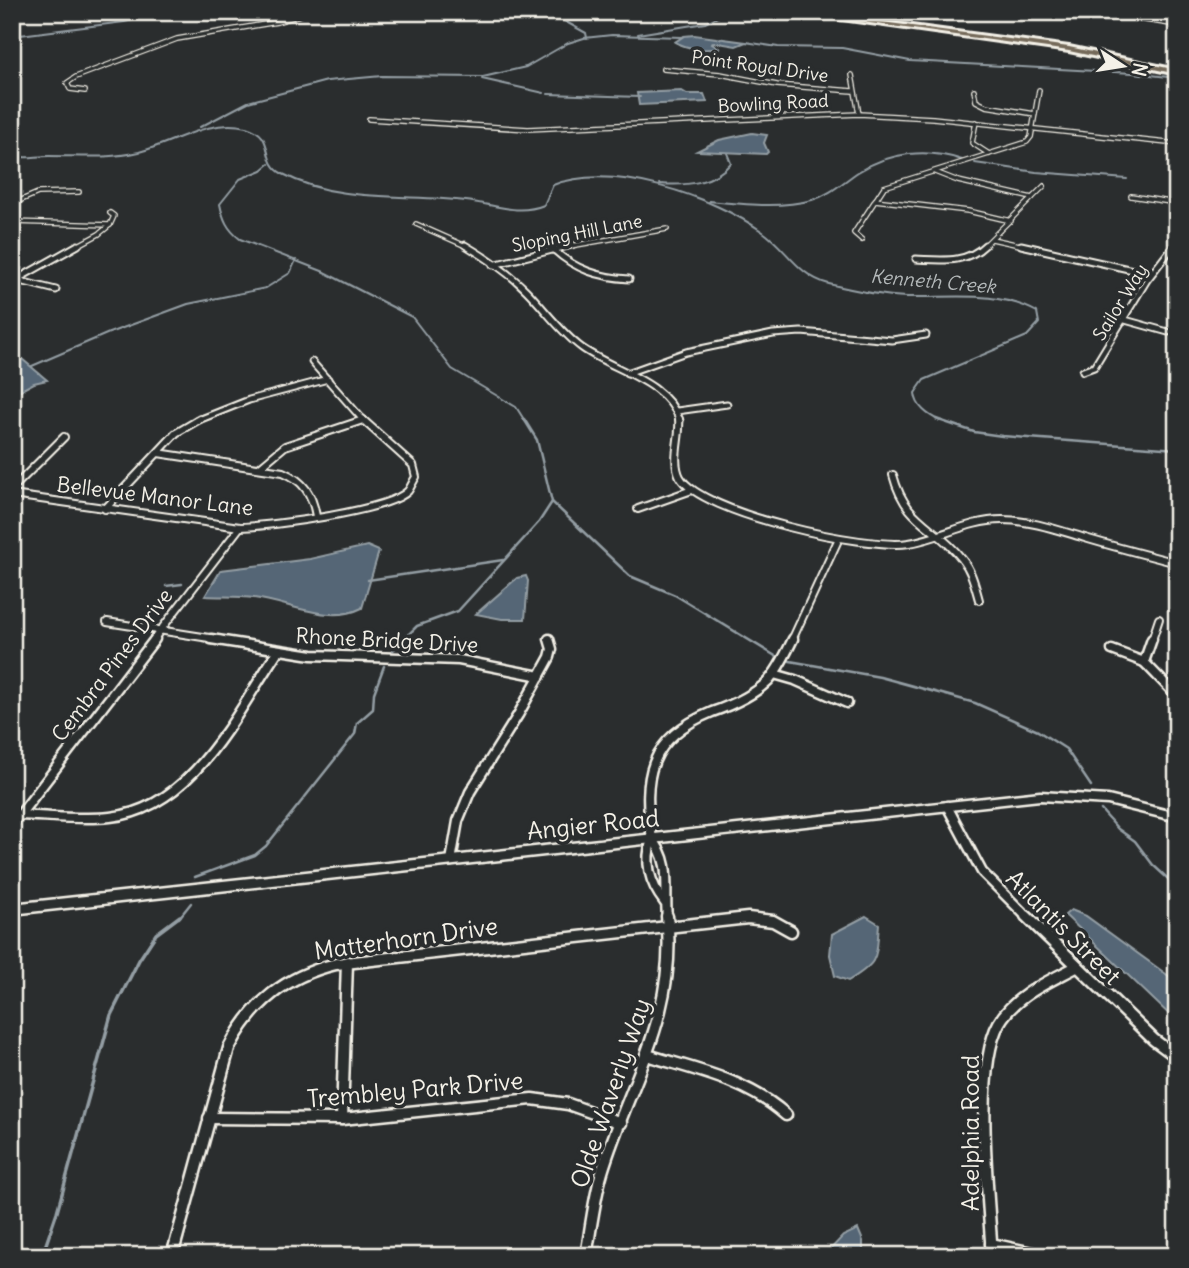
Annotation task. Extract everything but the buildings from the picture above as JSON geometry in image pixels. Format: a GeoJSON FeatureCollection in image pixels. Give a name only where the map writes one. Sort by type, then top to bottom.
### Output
{"type":"FeatureCollection","features":[{"type":"Feature","properties":{"kind":"highway"},"geometry":{"type":"LineString","coordinates":[[794,12],[1069,49],[1177,72]]}},
{"type":"Feature","properties":{"kind":"street"},"geometry":{"type":"LineString","coordinates":[[85,91],[70,89],[67,83],[76,77],[177,39],[277,22],[310,12]]}},
{"type":"Feature","properties":{"kind":"street"},"geometry":{"type":"LineString","coordinates":[[1023,12],[1060,15],[1078,12]]}},
{"type":"Feature","properties":{"kind":"street"},"geometry":{"type":"LineString","coordinates":[[1094,12],[1177,25]]}},
{"type":"Feature","properties":{"kind":"street","name":"Point Royal Drive"},"geometry":{"type":"LineString","coordinates":[[663,69],[720,74],[777,85],[853,90]]}},
{"type":"Feature","properties":{"kind":"street"},"geometry":{"type":"LineString","coordinates":[[852,75],[859,114]]}},
{"type":"Feature","properties":{"kind":"street"},"geometry":{"type":"LineString","coordinates":[[974,90],[976,101],[986,106],[1035,114]]}},
{"type":"Feature","properties":{"kind":"street"},"geometry":{"type":"LineString","coordinates":[[863,240],[854,233],[884,187],[1022,145],[1031,137],[1040,90]]}},
{"type":"Feature","properties":{"kind":"street","name":"Bowling Road"},"geometry":{"type":"LineString","coordinates":[[369,119],[528,129],[859,114],[975,122],[1177,144]]}},
{"type":"Feature","properties":{"kind":"street"},"geometry":{"type":"LineString","coordinates":[[975,122],[972,143],[990,154]]}},
{"type":"Feature","properties":{"kind":"street"},"geometry":{"type":"LineString","coordinates":[[934,171],[958,181],[1032,198]]}},
{"type":"Feature","properties":{"kind":"street"},"geometry":{"type":"LineString","coordinates":[[916,259],[963,259],[980,253],[1044,186]]}},
{"type":"Feature","properties":{"kind":"street"},"geometry":{"type":"LineString","coordinates":[[12,204],[38,193],[79,192]]}},
{"type":"Feature","properties":{"kind":"street"},"geometry":{"type":"LineString","coordinates":[[1131,195],[1177,203]]}},
{"type":"Feature","properties":{"kind":"street"},"geometry":{"type":"LineString","coordinates":[[875,200],[968,211],[1011,220]]}},
{"type":"Feature","properties":{"kind":"street"},"geometry":{"type":"LineString","coordinates":[[13,281],[94,237],[110,225],[114,216],[110,213]]}},
{"type":"Feature","properties":{"kind":"street"},"geometry":{"type":"LineString","coordinates":[[12,222],[110,225]]}},
{"type":"Feature","properties":{"kind":"street"},"geometry":{"type":"LineString","coordinates":[[416,224],[459,241],[494,265],[527,292],[568,338],[657,393],[677,411],[678,472],[692,490],[726,509],[839,538],[884,545],[911,543],[979,522],[1016,521],[1174,562],[1177,539]]}},
{"type":"Feature","properties":{"kind":"street","name":"Sloping Hill Lane"},"geometry":{"type":"LineString","coordinates":[[494,265],[554,250],[667,229]]}},
{"type":"Feature","properties":{"kind":"street"},"geometry":{"type":"LineString","coordinates":[[992,239],[1151,274]]}},
{"type":"Feature","properties":{"kind":"street","name":"Sailor Way"},"geometry":{"type":"LineString","coordinates":[[1083,371],[1094,368],[1151,274],[1177,242]]}},
{"type":"Feature","properties":{"kind":"street"},"geometry":{"type":"LineString","coordinates":[[554,250],[576,268],[594,275],[629,279]]}},
{"type":"Feature","properties":{"kind":"street"},"geometry":{"type":"LineString","coordinates":[[1167,257],[1177,259]]}},
{"type":"Feature","properties":{"kind":"street"},"geometry":{"type":"LineString","coordinates":[[13,281],[56,290]]}},
{"type":"Feature","properties":{"kind":"street"},"geometry":{"type":"LineString","coordinates":[[1125,320],[1168,332]]}},
{"type":"Feature","properties":{"kind":"street"},"geometry":{"type":"LineString","coordinates":[[627,373],[686,352],[773,334],[800,332],[892,340],[926,335]]}},
{"type":"Feature","properties":{"kind":"street","name":"Bellevue Manor Lane"},"geometry":{"type":"LineString","coordinates":[[12,495],[240,527],[383,505],[407,492],[414,483],[416,471],[413,464],[363,420],[312,362]]}},
{"type":"Feature","properties":{"kind":"street"},"geometry":{"type":"LineString","coordinates":[[105,509],[176,433],[199,418],[328,379]]}},
{"type":"Feature","properties":{"kind":"street"},"geometry":{"type":"LineString","coordinates":[[677,411],[727,404]]}},
{"type":"Feature","properties":{"kind":"street"},"geometry":{"type":"LineString","coordinates":[[260,467],[285,446],[363,420]]}},
{"type":"Feature","properties":{"kind":"street"},"geometry":{"type":"LineString","coordinates":[[12,489],[64,437]]}},
{"type":"Feature","properties":{"kind":"street"},"geometry":{"type":"LineString","coordinates":[[158,453],[283,472],[300,480],[310,489],[316,516]]}},
{"type":"Feature","properties":{"kind":"street"},"geometry":{"type":"LineString","coordinates":[[893,475],[902,504],[955,551],[966,565],[979,600]]}},
{"type":"Feature","properties":{"kind":"street"},"geometry":{"type":"LineString","coordinates":[[638,509],[692,490]]}},
{"type":"Feature","properties":{"kind":"street","name":"Cembra Pines Drive"},"geometry":{"type":"LineString","coordinates":[[12,825],[240,527]]}},
{"type":"Feature","properties":{"kind":"street"},"geometry":{"type":"LineString","coordinates":[[652,839],[646,810],[647,783],[650,765],[661,745],[682,725],[749,695],[774,674],[839,538]]}},
{"type":"Feature","properties":{"kind":"street"},"geometry":{"type":"LineString","coordinates":[[1144,662],[1159,619]]}},
{"type":"Feature","properties":{"kind":"street","name":"Rhone Bridge Drive"},"geometry":{"type":"LineString","coordinates":[[107,622],[333,657],[468,661],[540,676]]}},
{"type":"Feature","properties":{"kind":"street"},"geometry":{"type":"LineString","coordinates":[[451,861],[457,821],[467,793],[511,727],[540,676],[551,653],[549,639]]}},
{"type":"Feature","properties":{"kind":"street"},"geometry":{"type":"LineString","coordinates":[[19,815],[110,817],[139,810],[169,796],[198,770],[278,650]]}},
{"type":"Feature","properties":{"kind":"street"},"geometry":{"type":"LineString","coordinates":[[1112,650],[1144,662],[1177,696]]}},
{"type":"Feature","properties":{"kind":"street"},"geometry":{"type":"LineString","coordinates":[[774,674],[795,680],[847,703]]}},
{"type":"Feature","properties":{"kind":"street","name":"Angier Road"},"geometry":{"type":"LineString","coordinates":[[12,909],[1040,796],[1070,796],[1130,804],[1177,817]]}},
{"type":"Feature","properties":{"kind":"street","name":"Atlantis Street"},"geometry":{"type":"LineString","coordinates":[[947,806],[982,872],[1076,967],[1154,1040],[1177,1056]]}},
{"type":"Feature","properties":{"kind":"street","name":"Olde Waverly Way"},"geometry":{"type":"LineString","coordinates":[[586,1256],[598,1188],[647,1055],[666,991],[670,956],[665,903],[668,894],[666,870],[661,849],[652,839],[646,851],[650,873],[658,896],[665,903]]}},
{"type":"Feature","properties":{"kind":"street","name":"Matterhorn Drive"},"geometry":{"type":"LineString","coordinates":[[172,1256],[229,1048],[240,1026],[255,1007],[295,977],[316,968],[347,962],[668,926],[756,918],[773,921],[791,931]]}},
{"type":"Feature","properties":{"kind":"street"},"geometry":{"type":"LineString","coordinates":[[342,1119],[347,962]]}},
{"type":"Feature","properties":{"kind":"street","name":"Adelphia Road"},"geometry":{"type":"LineString","coordinates":[[992,1250],[986,1089],[991,1041],[999,1023],[1010,1009],[1076,967]]}},
{"type":"Feature","properties":{"kind":"street"},"geometry":{"type":"LineString","coordinates":[[647,1055],[754,1091],[771,1100],[786,1115]]}},
{"type":"Feature","properties":{"kind":"street","name":"Trembley Park Drive"},"geometry":{"type":"LineString","coordinates":[[209,1118],[342,1119],[532,1099],[568,1104],[621,1123]]}},
{"type":"Feature","properties":{"kind":"street"},"geometry":{"type":"LineString","coordinates":[[992,1250],[1046,1256]]}},
{"type":"Feature","properties":{"kind":"water"},"geometry":{"type":"Polygon","coordinates":[[[684,36],[746,42],[736,46],[713,42],[712,44],[719,48],[708,49],[691,48],[675,42],[684,36]]]}},
{"type":"Feature","properties":{"kind":"water"},"geometry":{"type":"Polygon","coordinates":[[[682,91],[687,94],[704,94],[707,102],[639,105],[637,93],[682,91]]]}},
{"type":"Feature","properties":{"kind":"water"},"geometry":{"type":"Polygon","coordinates":[[[752,133],[767,135],[764,143],[768,152],[766,154],[697,151],[719,140],[752,133]]]}},
{"type":"Feature","properties":{"kind":"water"},"geometry":{"type":"Polygon","coordinates":[[[22,359],[47,380],[34,383],[12,395],[12,362],[22,359]]]}},
{"type":"Feature","properties":{"kind":"water"},"geometry":{"type":"Polygon","coordinates":[[[367,546],[379,551],[362,608],[349,613],[308,611],[254,598],[205,596],[221,570],[310,559],[367,546]]]}},
{"type":"Feature","properties":{"kind":"water"},"geometry":{"type":"Polygon","coordinates":[[[526,576],[528,581],[525,619],[502,619],[476,614],[517,578],[526,576]]]}},
{"type":"Feature","properties":{"kind":"water"},"geometry":{"type":"Polygon","coordinates":[[[1071,910],[1086,916],[1177,982],[1177,1022],[1065,915],[1071,910]]]}},
{"type":"Feature","properties":{"kind":"water"},"geometry":{"type":"Polygon","coordinates":[[[866,916],[879,924],[874,959],[866,969],[848,981],[835,976],[830,955],[832,934],[866,916]]]}},
{"type":"Feature","properties":{"kind":"water"},"geometry":{"type":"Polygon","coordinates":[[[858,1229],[863,1241],[863,1256],[824,1256],[843,1236],[858,1229]]]}},
{"type":"Feature","properties":{"kind":"waterway"},"geometry":{"type":"LineString","coordinates":[[12,36],[124,22],[171,12]]}},
{"type":"Feature","properties":{"kind":"waterway"},"geometry":{"type":"LineString","coordinates":[[548,12],[586,33],[587,38]]}},
{"type":"Feature","properties":{"kind":"waterway"},"geometry":{"type":"LineString","coordinates":[[638,34],[705,23],[727,12]]}},
{"type":"Feature","properties":{"kind":"waterway"},"geometry":{"type":"LineString","coordinates":[[587,38],[612,35],[682,37]]}},
{"type":"Feature","properties":{"kind":"waterway"},"geometry":{"type":"LineString","coordinates":[[200,127],[248,102],[327,81],[382,76],[483,77],[526,67],[568,43],[587,38]]}},
{"type":"Feature","properties":{"kind":"waterway"},"geometry":{"type":"LineString","coordinates":[[745,42],[778,47],[842,48],[910,61],[1133,73],[1177,78]]}},
{"type":"Feature","properties":{"kind":"waterway"},"geometry":{"type":"LineString","coordinates":[[482,79],[544,93]]}},
{"type":"Feature","properties":{"kind":"waterway"},"geometry":{"type":"LineString","coordinates":[[548,94],[640,97]]}},
{"type":"Feature","properties":{"kind":"waterway","name":"Kenneth Creek"},"geometry":{"type":"LineString","coordinates":[[12,156],[116,156],[139,152],[205,129],[232,125],[246,127],[262,136],[271,162],[283,174],[304,183],[349,193],[466,201],[524,209],[544,205],[553,185],[577,179],[632,180],[661,186],[690,195],[742,219],[763,232],[809,275],[829,284],[907,297],[990,298],[1022,305],[1037,312],[1039,323],[1027,336],[924,380],[915,393],[916,398],[923,410],[937,419]]}},
{"type":"Feature","properties":{"kind":"waterway"},"geometry":{"type":"LineString","coordinates":[[660,184],[689,184],[716,175],[731,163],[727,153]]}},
{"type":"Feature","properties":{"kind":"waterway"},"geometry":{"type":"LineString","coordinates":[[709,201],[760,205],[799,203],[825,195],[870,165],[896,156],[922,153],[962,160]]}},
{"type":"Feature","properties":{"kind":"waterway"},"geometry":{"type":"LineString","coordinates":[[975,163],[1036,172],[1127,179]]}},
{"type":"Feature","properties":{"kind":"waterway"},"geometry":{"type":"LineString","coordinates":[[269,164],[262,170],[240,179],[220,204],[226,223],[240,239],[296,261]]}},
{"type":"Feature","properties":{"kind":"waterway"},"geometry":{"type":"LineString","coordinates":[[32,366],[109,333],[188,304],[266,288],[290,273],[296,261]]}},
{"type":"Feature","properties":{"kind":"waterway"},"geometry":{"type":"LineString","coordinates":[[296,261],[322,271],[412,317],[452,369],[516,407],[525,421]]}},
{"type":"Feature","properties":{"kind":"waterway"},"geometry":{"type":"LineString","coordinates":[[524,419],[537,440],[552,502]]}},
{"type":"Feature","properties":{"kind":"waterway","name":"Kenneth Creek"},"geometry":{"type":"LineString","coordinates":[[937,419],[974,432],[1002,436],[1177,449]]}},
{"type":"Feature","properties":{"kind":"waterway"},"geometry":{"type":"LineString","coordinates":[[393,650],[417,626],[458,611],[539,522],[552,502]]}},
{"type":"Feature","properties":{"kind":"waterway"},"geometry":{"type":"LineString","coordinates":[[552,502],[630,576],[675,595],[777,657]]}},
{"type":"Feature","properties":{"kind":"waterway"},"geometry":{"type":"LineString","coordinates":[[368,580],[503,560]]}},
{"type":"Feature","properties":{"kind":"waterway"},"geometry":{"type":"LineString","coordinates":[[166,586],[182,584]]}},
{"type":"Feature","properties":{"kind":"waterway"},"geometry":{"type":"LineString","coordinates":[[790,661],[880,677],[975,703],[1038,731],[1066,749],[1091,786]]}},
{"type":"Feature","properties":{"kind":"waterway"},"geometry":{"type":"LineString","coordinates":[[195,877],[255,855],[266,846],[355,734],[357,723],[373,709],[374,693],[384,666]]}},
{"type":"Feature","properties":{"kind":"waterway"},"geometry":{"type":"LineString","coordinates":[[1101,810],[1118,829],[1135,841],[1153,865],[1177,887]]}},
{"type":"Feature","properties":{"kind":"waterway"},"geometry":{"type":"LineString","coordinates":[[179,918],[191,903]]}},
{"type":"Feature","properties":{"kind":"waterway"},"geometry":{"type":"LineString","coordinates":[[42,1256],[57,1212],[111,1015],[139,960],[156,934],[180,916]]}}]}
